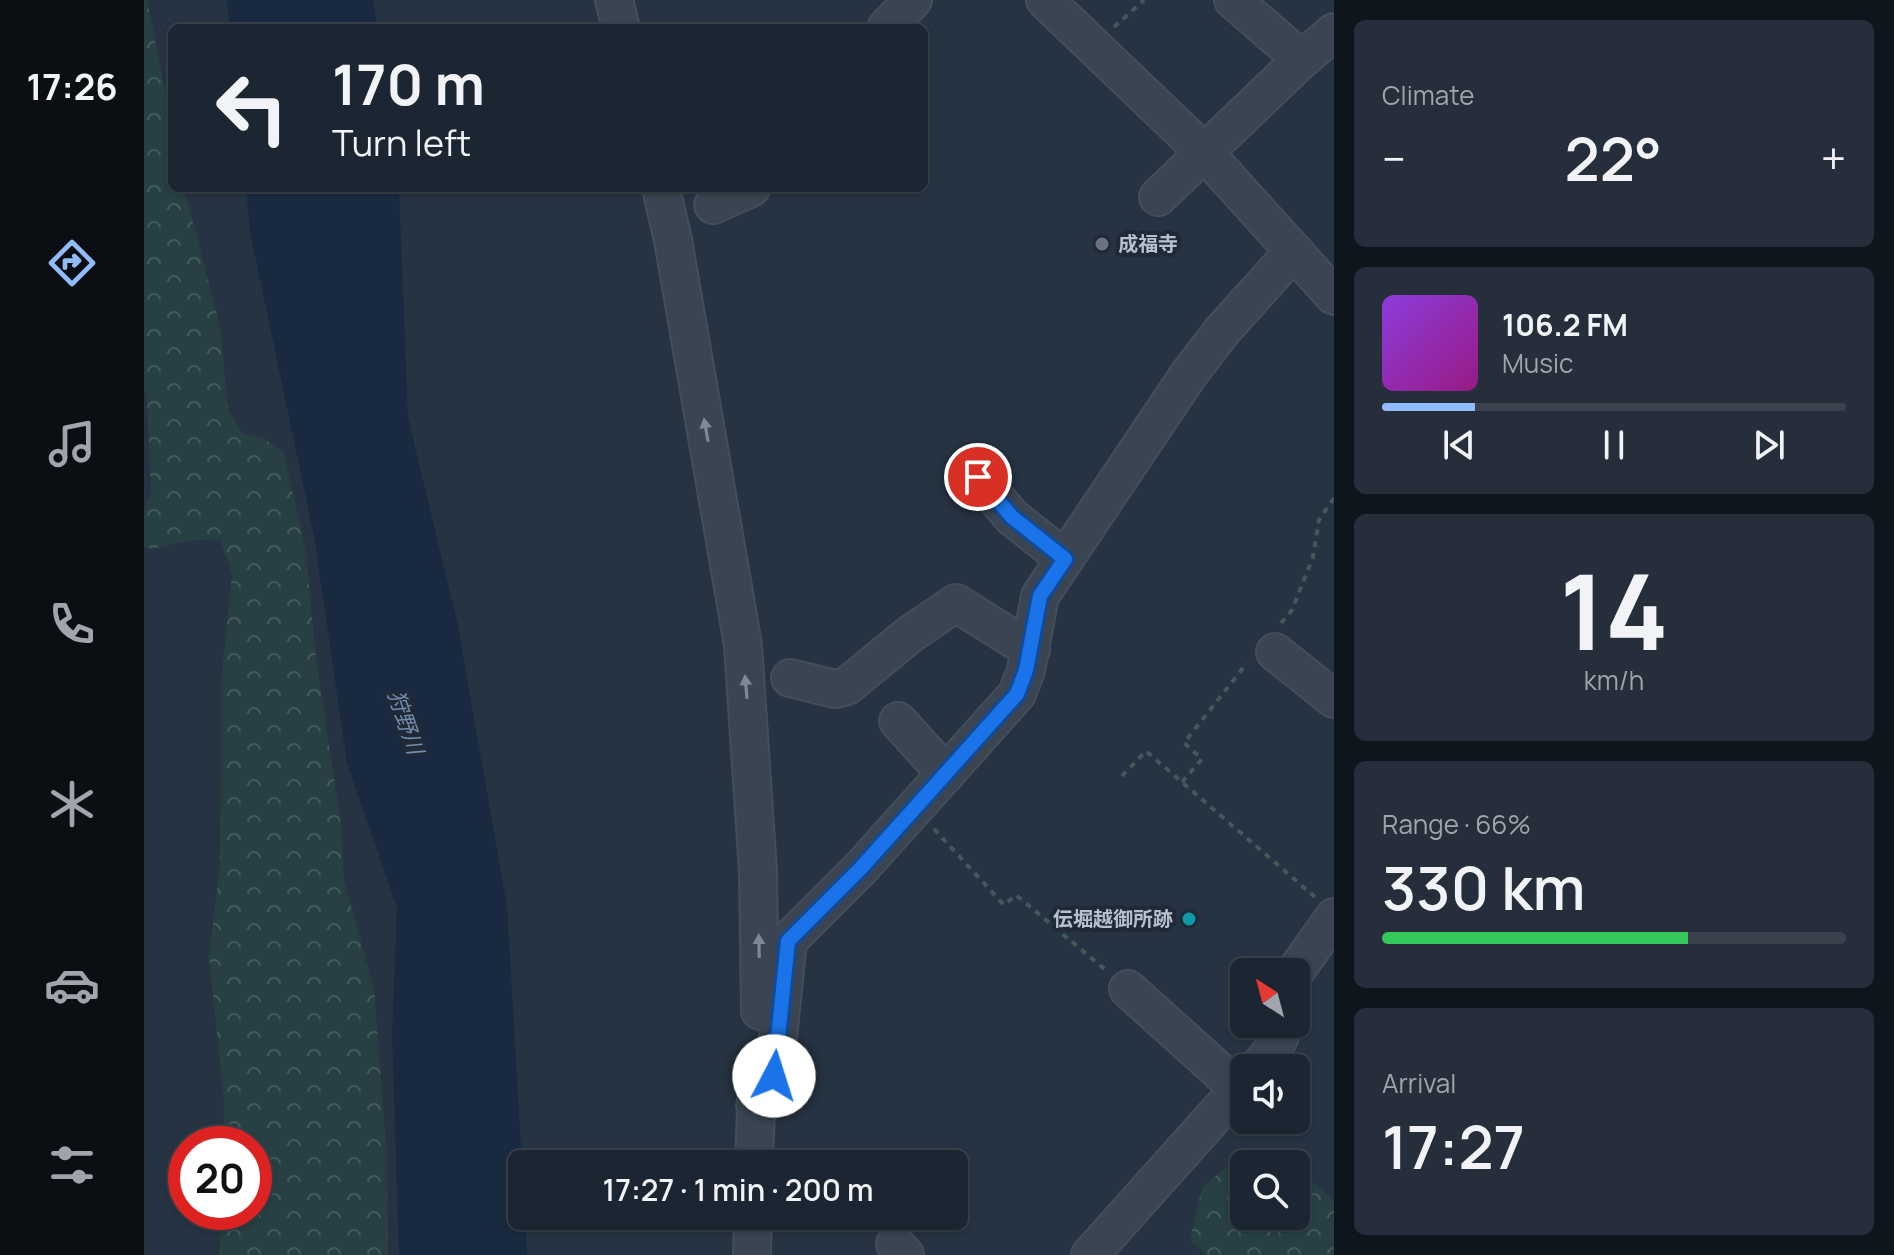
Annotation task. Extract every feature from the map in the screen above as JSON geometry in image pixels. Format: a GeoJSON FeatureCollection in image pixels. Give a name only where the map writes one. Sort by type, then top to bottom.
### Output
{"type":"FeatureCollection","features":[{"type":"Feature","properties":{"kind":"street"},"geometry":{"type":"LineString","coordinates":[[614,0],[620,24]]}},
{"type":"Feature","properties":{"kind":"street"},"geometry":{"type":"LineString","coordinates":[[890,24],[913,0]]}},
{"type":"Feature","properties":{"kind":"street"},"geometry":{"type":"LineString","coordinates":[[1045,0],[1205,153],[1334,296]]}},
{"type":"Feature","properties":{"kind":"street"},"geometry":{"type":"LineString","coordinates":[[1233,0],[1293,52],[1323,48]]}},
{"type":"Feature","properties":{"kind":"street"},"geometry":{"type":"LineString","coordinates":[[1158,197],[1323,48]]}},
{"type":"Feature","properties":{"kind":"street"},"geometry":{"type":"LineString","coordinates":[[662,192],[673,240],[743,645],[758,871],[760,1018],[754,1150]]}},
{"type":"Feature","properties":{"kind":"street"},"geometry":{"type":"LineString","coordinates":[[713,205],[742,192]]}},
{"type":"Feature","properties":{"kind":"street"},"geometry":{"type":"LineString","coordinates":[[755,1106],[774,1076],[788,941],[861,868],[1017,694],[1031,650],[1040,596],[1189,374],[1222,331],[1294,251]]}},
{"type":"Feature","properties":{"kind":"street"},"geometry":{"type":"LineString","coordinates":[[978,477],[1012,517],[1065,559]]}},
{"type":"Feature","properties":{"kind":"street"},"geometry":{"type":"LineString","coordinates":[[790,678],[835,689],[847,686],[909,635],[956,603],[1031,650]]}},
{"type":"Feature","properties":{"kind":"street"},"geometry":{"type":"LineString","coordinates":[[1275,652],[1334,699]]}},
{"type":"Feature","properties":{"kind":"street"},"geometry":{"type":"LineString","coordinates":[[898,721],[946,774]]}},
{"type":"Feature","properties":{"kind":"street"},"geometry":{"type":"LineString","coordinates":[[1304,958],[1330,919]]}},
{"type":"Feature","properties":{"kind":"street"},"geometry":{"type":"LineString","coordinates":[[1128,989],[1230,1067]]}},
{"type":"Feature","properties":{"kind":"street"},"geometry":{"type":"LineString","coordinates":[[1090,1255],[1230,1099]]}},
{"type":"Feature","properties":{"kind":"street"},"geometry":{"type":"LineString","coordinates":[[752,1255],[753,1230]]}},
{"type":"Feature","properties":{"kind":"path"},"geometry":{"type":"LineString","coordinates":[[1095,45],[1144,0]]}},
{"type":"Feature","properties":{"kind":"path"},"geometry":{"type":"LineString","coordinates":[[1122,776],[1146,751],[1330,919]]}},
{"type":"Feature","properties":{"kind":"path"},"geometry":{"type":"LineString","coordinates":[[915,809],[1004,905],[1016,895],[1128,989]]}},
{"type":"Feature","properties":{"kind":"green space"},"geometry":{"type":"Polygon","coordinates":[[[144,0],[147,0],[168,105],[168,192],[185,192],[220,326],[228,409],[242,433],[263,438],[284,453],[306,551],[315,651],[341,825],[344,880],[374,989],[387,1158],[388,1255],[220,1255],[221,1230],[272,1230],[272,1126],[223,1126],[224,1100],[209,957],[220,864],[222,674],[232,574],[220,539],[186,541],[152,549],[144,547],[144,510],[151,491],[144,388],[144,0]]]}},
{"type":"Feature","properties":{"kind":"green space"},"geometry":{"type":"Polygon","coordinates":[[[1230,1164],[1230,1230],[1310,1230],[1310,1180],[1334,1201],[1334,1255],[1207,1255],[1190,1240],[1202,1188],[1230,1164]]]}},
{"type":"Feature","properties":{"kind":"water"},"geometry":{"type":"Polygon","coordinates":[[[227,0],[373,0],[377,24],[230,24],[227,0]]]}},
{"type":"Feature","properties":{"kind":"water","name":"狩野川"},"geometry":{"type":"Polygon","coordinates":[[[246,192],[399,192],[408,418],[457,621],[507,906],[521,1150],[508,1150],[508,1230],[526,1230],[527,1255],[399,1255],[392,1033],[397,908],[347,763],[314,536],[250,232],[246,192]]]}},
{"type":"Feature","properties":{"kind":"place","name":"成福寺"},"geometry":{"type":"Point","coordinates":[1102,244]}},
{"type":"Feature","properties":{"kind":"place","name":"伝堀越御所跡"},"geometry":{"type":"Point","coordinates":[1189,919]}},
{"type":"Feature","properties":{"kind":"route"},"geometry":{"type":"LineString","coordinates":[[774,1076],[788,941],[861,868],[1017,694],[1026,670],[1040,596],[1065,559],[1012,517],[978,477]]}}]}
